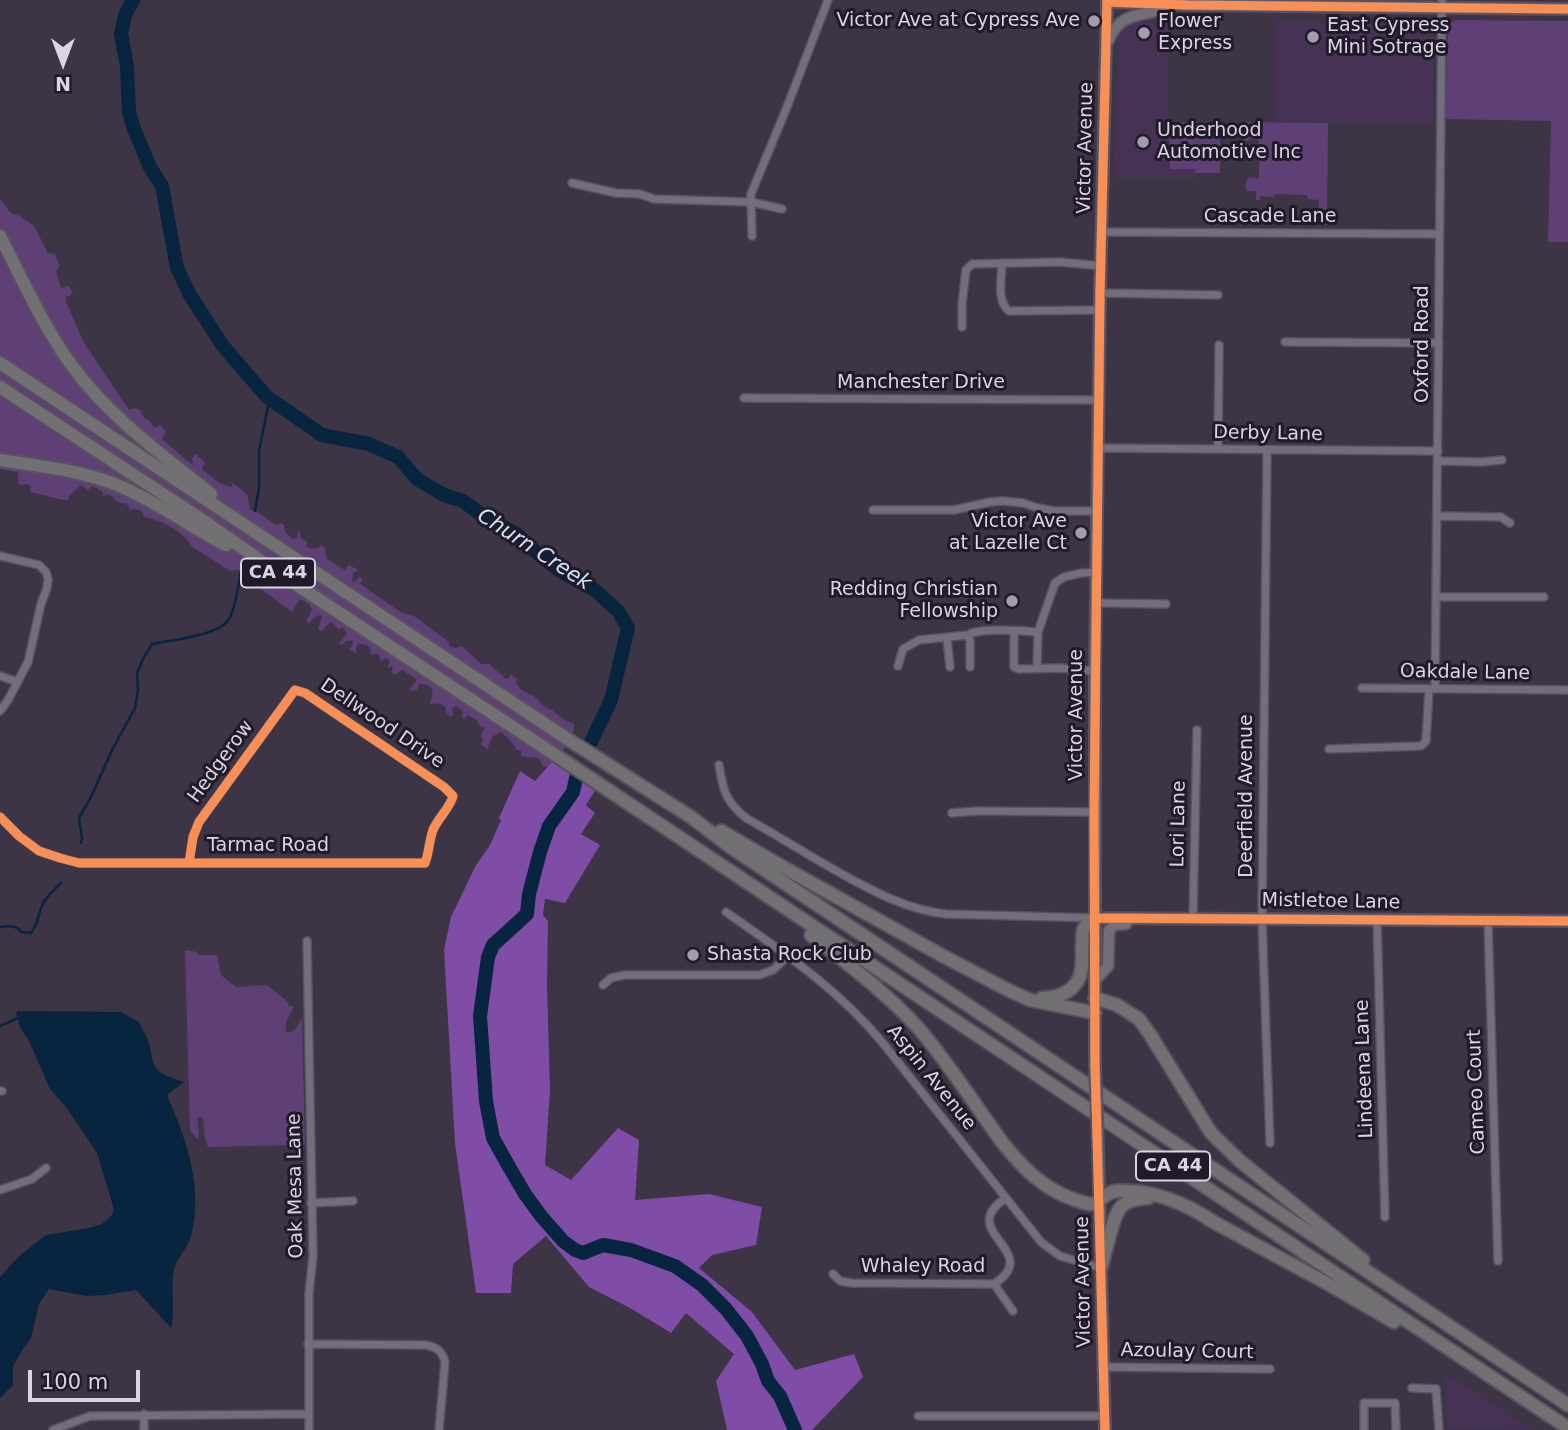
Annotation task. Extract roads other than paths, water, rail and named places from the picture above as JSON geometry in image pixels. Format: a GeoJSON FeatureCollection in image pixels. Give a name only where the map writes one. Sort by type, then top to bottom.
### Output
{"type":"FeatureCollection","features":[{"type":"Feature","properties":{"kind":"highway"},"geometry":{"type":"LineString","coordinates":[[0,236],[55,340],[93,392],[130,429],[216,497],[242,522]]}},
{"type":"Feature","properties":{"kind":"highway","name":"CA 44"},"geometry":{"type":"LineString","coordinates":[[0,363],[569,740],[691,817],[729,846],[1568,1405]]}},
{"type":"Feature","properties":{"kind":"highway","name":"CA 44"},"geometry":{"type":"LineString","coordinates":[[0,387],[1568,1428]]}},
{"type":"Feature","properties":{"kind":"highway"},"geometry":{"type":"LineString","coordinates":[[0,460],[79,473],[119,486],[268,566]]}},
{"type":"Feature","properties":{"kind":"highway"},"geometry":{"type":"LineString","coordinates":[[691,817],[707,822],[781,866],[1008,990],[1030,1000],[1095,1013]]}},
{"type":"Feature","properties":{"kind":"highway"},"geometry":{"type":"LineString","coordinates":[[778,904],[792,919],[870,982],[912,1023],[932,1045],[1002,1143],[1036,1179],[1059,1194],[1089,1204],[1114,1191],[1145,1193],[1177,1202],[1198,1211],[1419,1336],[1438,1342]]}},
{"type":"Feature","properties":{"kind":"highway"},"geometry":{"type":"LineString","coordinates":[[1008,990],[1041,998],[1052,998],[1068,992],[1081,972],[1084,928],[1094,918]]}},
{"type":"Feature","properties":{"kind":"highway"},"geometry":{"type":"LineString","coordinates":[[1095,998],[1117,1005],[1139,1019],[1211,1133],[1240,1161],[1370,1266],[1390,1287]]}},
{"type":"Feature","properties":{"kind":"highway"},"geometry":{"type":"LineString","coordinates":[[1101,1268],[1116,1213],[1129,1202],[1143,1198],[1160,1201],[1214,1222]]}},
{"type":"Feature","properties":{"kind":"main road"},"geometry":{"type":"LineString","coordinates":[[1105,1],[1563,6]]}},
{"type":"Feature","properties":{"kind":"main road","name":"Victor Avenue"},"geometry":{"type":"LineString","coordinates":[[1105,1],[1094,812],[1095,1065],[1105,1430]]}},
{"type":"Feature","properties":{"kind":"main road"},"geometry":{"type":"LineString","coordinates":[[1105,47],[1114,30],[1125,19],[1157,12],[1180,3]]}},
{"type":"Feature","properties":{"kind":"main road","name":"Mistletoe Lane"},"geometry":{"type":"LineString","coordinates":[[1094,918],[1568,921]]}},
{"type":"Feature","properties":{"kind":"main road"},"geometry":{"type":"LineString","coordinates":[[1095,980],[1108,966],[1108,933],[1114,925],[1150,922],[1156,918]]}},
{"type":"Feature","properties":{"kind":"street"},"geometry":{"type":"LineString","coordinates":[[752,236],[751,194],[828,0]]}},
{"type":"Feature","properties":{"kind":"street","name":"Oxford Road"},"geometry":{"type":"LineString","coordinates":[[1329,749],[1421,746],[1426,741],[1432,689],[1436,597],[1442,4]]}},
{"type":"Feature","properties":{"kind":"street"},"geometry":{"type":"LineString","coordinates":[[572,183],[640,194],[654,199],[751,202],[782,209]]}},
{"type":"Feature","properties":{"kind":"street","name":"Cascade Lane"},"geometry":{"type":"LineString","coordinates":[[1102,232],[1439,234]]}},
{"type":"Feature","properties":{"kind":"street"},"geometry":{"type":"LineString","coordinates":[[961,327],[966,270],[972,264],[1060,262],[1101,265]]}},
{"type":"Feature","properties":{"kind":"street"},"geometry":{"type":"LineString","coordinates":[[1002,263],[1001,297],[1004,307],[1009,311],[1100,310]]}},
{"type":"Feature","properties":{"kind":"street"},"geometry":{"type":"LineString","coordinates":[[1100,293],[1218,295]]}},
{"type":"Feature","properties":{"kind":"street"},"geometry":{"type":"LineString","coordinates":[[1285,342],[1439,343]]}},
{"type":"Feature","properties":{"kind":"street"},"geometry":{"type":"LineString","coordinates":[[1218,449],[1219,345]]}},
{"type":"Feature","properties":{"kind":"street","name":"Manchester Drive"},"geometry":{"type":"LineString","coordinates":[[744,398],[1098,400]]}},
{"type":"Feature","properties":{"kind":"street","name":"Derby Lane"},"geometry":{"type":"LineString","coordinates":[[1098,447],[1438,451]]}},
{"type":"Feature","properties":{"kind":"street","name":"Deerfield Avenue"},"geometry":{"type":"LineString","coordinates":[[1267,450],[1262,919],[1269,1143]]}},
{"type":"Feature","properties":{"kind":"street"},"geometry":{"type":"LineString","coordinates":[[1438,461],[1502,460]]}},
{"type":"Feature","properties":{"kind":"street"},"geometry":{"type":"LineString","coordinates":[[873,510],[954,510],[1003,500],[1045,510],[1097,511]]}},
{"type":"Feature","properties":{"kind":"street"},"geometry":{"type":"LineString","coordinates":[[1437,516],[1501,517],[1510,523]]}},
{"type":"Feature","properties":{"kind":"street"},"geometry":{"type":"LineString","coordinates":[[0,556],[39,565],[46,572],[48,579],[28,662],[0,711]]}},
{"type":"Feature","properties":{"kind":"street"},"geometry":{"type":"LineString","coordinates":[[1037,669],[1038,632],[1055,583],[1064,577],[1096,572]]}},
{"type":"Feature","properties":{"kind":"street"},"geometry":{"type":"LineString","coordinates":[[1436,597],[1544,597]]}},
{"type":"Feature","properties":{"kind":"street"},"geometry":{"type":"LineString","coordinates":[[1096,603],[1166,604]]}},
{"type":"Feature","properties":{"kind":"street"},"geometry":{"type":"LineString","coordinates":[[898,666],[902,649],[919,640],[968,635],[975,631],[1038,632]]}},
{"type":"Feature","properties":{"kind":"street"},"geometry":{"type":"LineString","coordinates":[[1014,631],[1014,667],[1018,669],[1095,671]]}},
{"type":"Feature","properties":{"kind":"street"},"geometry":{"type":"LineString","coordinates":[[968,635],[970,667]]}},
{"type":"Feature","properties":{"kind":"street"},"geometry":{"type":"LineString","coordinates":[[947,638],[950,667]]}},
{"type":"Feature","properties":{"kind":"street"},"geometry":{"type":"LineString","coordinates":[[0,676],[18,682]]}},
{"type":"Feature","properties":{"kind":"street","name":"Oakdale Lane"},"geometry":{"type":"LineString","coordinates":[[1362,688],[1568,690]]}},
{"type":"Feature","properties":{"kind":"street","name":"Hedgerow"},"geometry":{"type":"LineString","coordinates":[[189,863],[193,837],[199,822],[293,692],[298,690]]}},
{"type":"Feature","properties":{"kind":"street","name":"Dellwood Drive"},"geometry":{"type":"LineString","coordinates":[[298,690],[451,793],[452,801],[432,834],[425,863]]}},
{"type":"Feature","properties":{"kind":"street","name":"Lori Lane"},"geometry":{"type":"LineString","coordinates":[[1193,918],[1197,730]]}},
{"type":"Feature","properties":{"kind":"street","name":"Mistletoe Lane"},"geometry":{"type":"LineString","coordinates":[[719,765],[726,798],[746,818],[857,882],[904,904],[927,912],[946,914],[1094,918]]}},
{"type":"Feature","properties":{"kind":"street"},"geometry":{"type":"LineString","coordinates":[[952,813],[1094,812]]}},
{"type":"Feature","properties":{"kind":"street","name":"Tarmac Road"},"geometry":{"type":"LineString","coordinates":[[0,817],[19,836],[39,850],[70,861],[425,863]]}},
{"type":"Feature","properties":{"kind":"street","name":"Aspin Avenue"},"geometry":{"type":"LineString","coordinates":[[726,912],[789,955],[857,1015],[878,1037],[1041,1242],[1054,1254],[1065,1259],[1101,1268]]}},
{"type":"Feature","properties":{"kind":"street","name":"Lindeena Lane"},"geometry":{"type":"LineString","coordinates":[[1377,920],[1385,1217]]}},
{"type":"Feature","properties":{"kind":"street","name":"Cameo Court"},"geometry":{"type":"LineString","coordinates":[[1488,921],[1498,1261]]}},
{"type":"Feature","properties":{"kind":"street","name":"Oak Mesa Lane"},"geometry":{"type":"LineString","coordinates":[[307,941],[313,1256],[309,1293],[309,1430]]}},
{"type":"Feature","properties":{"kind":"street"},"geometry":{"type":"LineString","coordinates":[[603,985],[611,978],[624,975],[759,975],[773,970],[789,955]]}},
{"type":"Feature","properties":{"kind":"street"},"geometry":{"type":"LineString","coordinates":[[0,1189],[32,1179],[46,1168]]}},
{"type":"Feature","properties":{"kind":"street","name":"Whaley Road"},"geometry":{"type":"LineString","coordinates":[[834,1274],[840,1281],[852,1283],[994,1284],[1003,1276],[1010,1261],[1006,1248],[991,1230],[988,1219],[993,1208],[1006,1198]]}},
{"type":"Feature","properties":{"kind":"street"},"geometry":{"type":"LineString","coordinates":[[311,1203],[353,1201]]}},
{"type":"Feature","properties":{"kind":"street"},"geometry":{"type":"LineString","coordinates":[[994,1284],[1013,1311]]}},
{"type":"Feature","properties":{"kind":"street"},"geometry":{"type":"LineString","coordinates":[[308,1344],[436,1347],[445,1362],[439,1430]]}},
{"type":"Feature","properties":{"kind":"street","name":"Azoulay Court"},"geometry":{"type":"LineString","coordinates":[[1103,1367],[1270,1369]]}},
{"type":"Feature","properties":{"kind":"street"},"geometry":{"type":"LineString","coordinates":[[1412,1388],[1436,1389],[1439,1430]]}},
{"type":"Feature","properties":{"kind":"street"},"geometry":{"type":"LineString","coordinates":[[1364,1430],[1364,1403],[1395,1403],[1396,1430]]}},
{"type":"Feature","properties":{"kind":"street"},"geometry":{"type":"LineString","coordinates":[[144,1414],[144,1430]]}},
{"type":"Feature","properties":{"kind":"street"},"geometry":{"type":"LineString","coordinates":[[53,1430],[90,1416],[309,1414]]}},
{"type":"Feature","properties":{"kind":"street"},"geometry":{"type":"LineString","coordinates":[[918,1416],[1105,1416]]}},
{"type":"Feature","properties":{"kind":"water"},"geometry":{"type":"Polygon","coordinates":[[[121,1012],[139,1022],[158,1071],[184,1082],[167,1095],[191,1164],[195,1200],[191,1236],[174,1269],[171,1328],[136,1290],[86,1296],[49,1289],[39,1304],[31,1338],[13,1366],[13,1385],[0,1398],[0,1277],[18,1257],[46,1235],[102,1224],[113,1214],[97,1153],[66,1107],[50,1089],[20,1027],[16,1013],[121,1012]]]}},
{"type":"Feature","properties":{"kind":"waterway","name":"Churn Creek"},"geometry":{"type":"LineString","coordinates":[[133,0],[125,15],[121,34],[127,66],[129,112],[150,167],[162,186],[177,268],[190,295],[223,346],[267,397],[322,435],[369,444],[398,457],[417,479],[444,495],[463,501],[518,535],[560,571],[596,591],[618,611],[628,628],[611,700],[591,742]]}},
{"type":"Feature","properties":{"kind":"waterway"},"geometry":{"type":"LineString","coordinates":[[255,511],[259,488],[259,451],[268,407],[267,397]]}},
{"type":"Feature","properties":{"kind":"waterway"},"geometry":{"type":"LineString","coordinates":[[81,843],[79,818],[135,708],[137,673],[144,657],[152,644],[205,633],[224,625],[233,609],[241,571]]}},
{"type":"Feature","properties":{"kind":"waterway","name":"Churn Creek"},"geometry":{"type":"LineString","coordinates":[[576,778],[573,792],[549,826],[529,894],[527,914],[493,945],[488,957],[480,1016],[486,1101],[493,1138],[541,1216],[563,1241],[575,1250],[583,1253],[603,1245],[631,1250],[675,1266],[702,1285],[726,1309],[747,1336],[768,1381],[780,1396],[795,1430]]}},
{"type":"Feature","properties":{"kind":"waterway"},"geometry":{"type":"LineString","coordinates":[[0,927],[12,926],[21,932],[31,933],[44,902],[61,883]]}},
{"type":"Feature","properties":{"kind":"waterway"},"geometry":{"type":"LineString","coordinates":[[0,1026],[18,1018]]}},
{"type":"Feature","properties":{"kind":"place","name":"Victor Ave at Cypress Ave"},"geometry":{"type":"Point","coordinates":[1094,21]}},
{"type":"Feature","properties":{"kind":"place","name":"Flower Express"},"geometry":{"type":"Point","coordinates":[1144,33]}},
{"type":"Feature","properties":{"kind":"place","name":"East Cypress Mini Sotrage"},"geometry":{"type":"Point","coordinates":[1313,37]}},
{"type":"Feature","properties":{"kind":"place","name":"Underhood Automotive Inc"},"geometry":{"type":"Point","coordinates":[1143,142]}},
{"type":"Feature","properties":{"kind":"place","name":"Victor Ave at Lazelle Ct"},"geometry":{"type":"Point","coordinates":[1081,533]}},
{"type":"Feature","properties":{"kind":"place","name":"Redding Christian Fellowship"},"geometry":{"type":"Point","coordinates":[1012,601]}},
{"type":"Feature","properties":{"kind":"place","name":"Shasta Rock Club"},"geometry":{"type":"Point","coordinates":[693,955]}}]}
